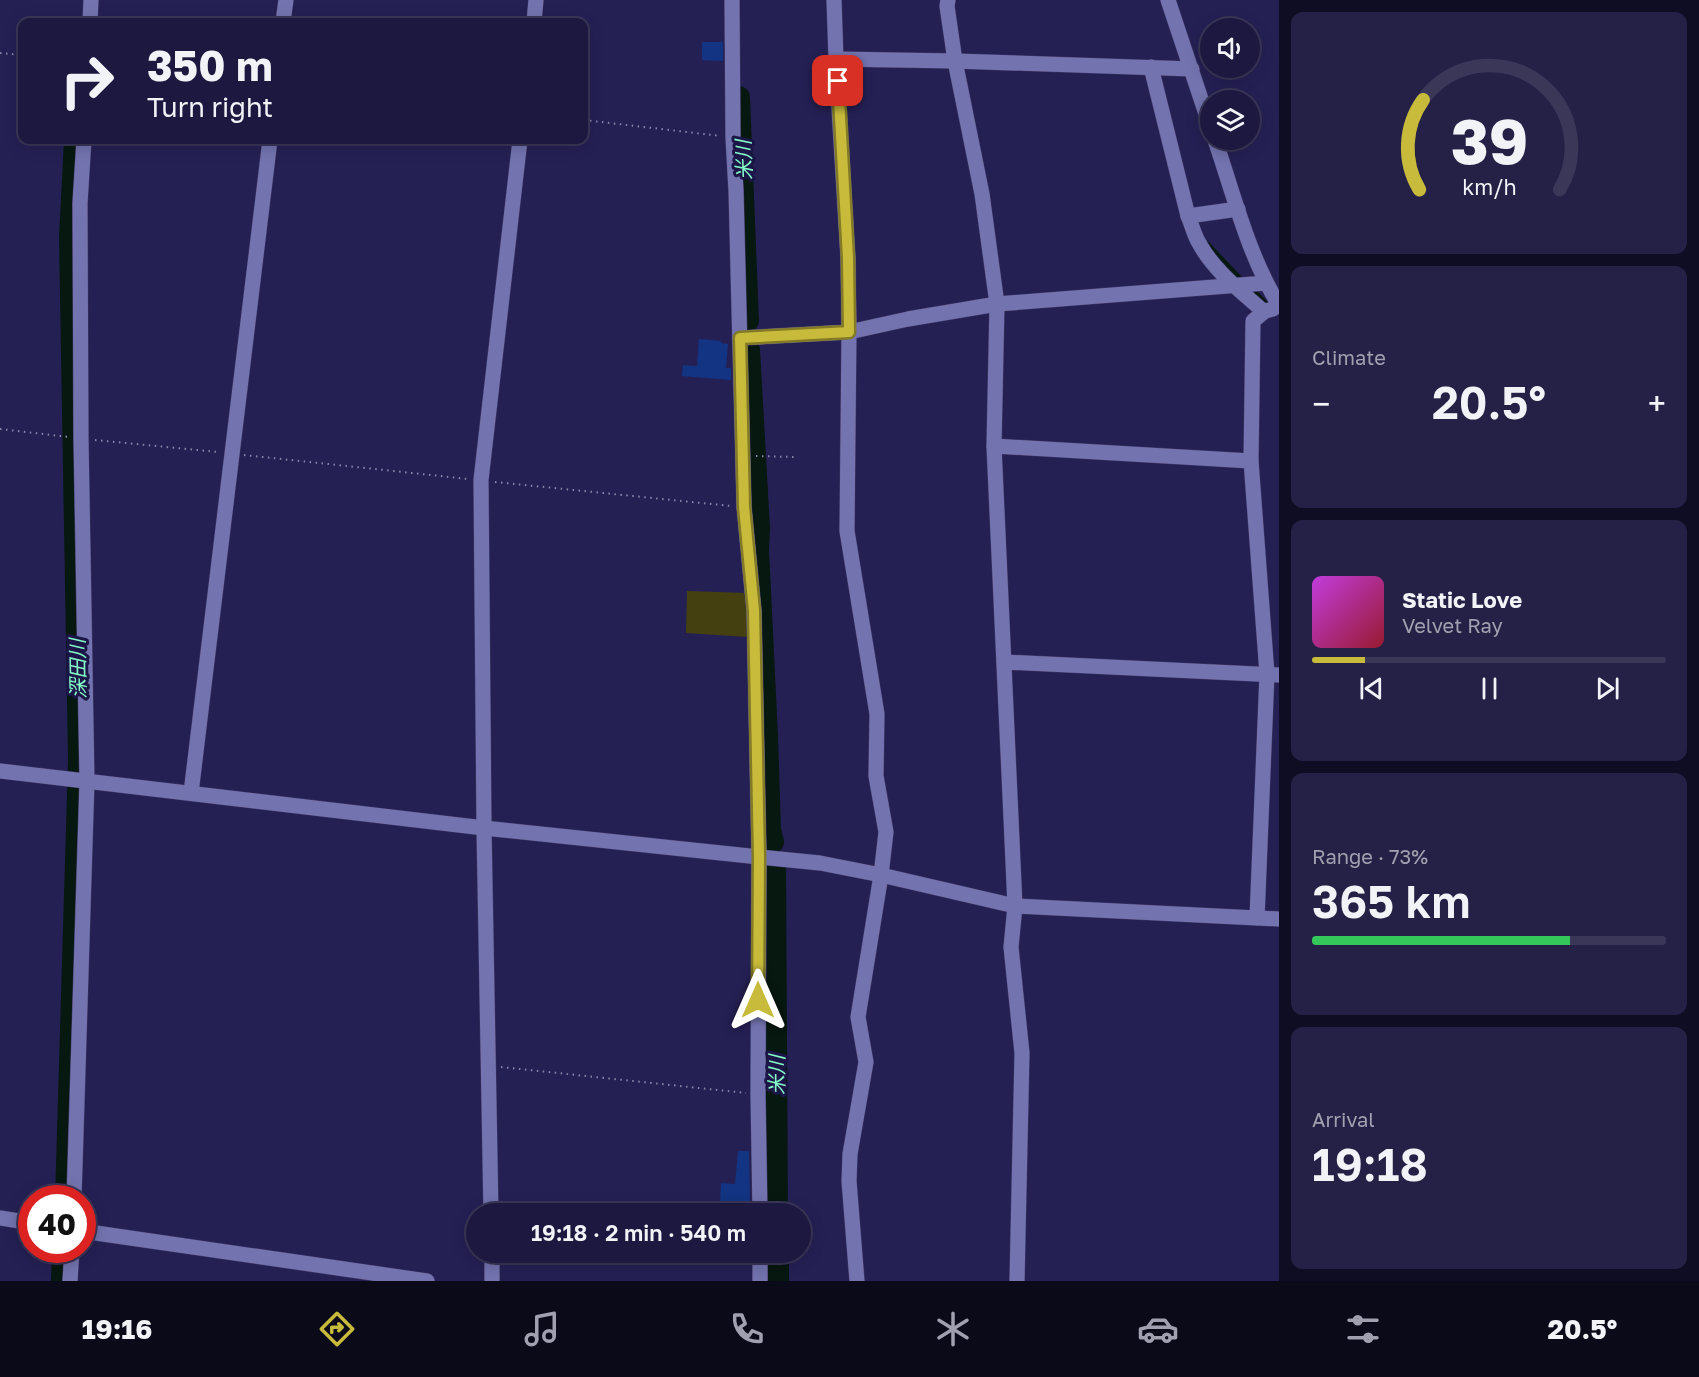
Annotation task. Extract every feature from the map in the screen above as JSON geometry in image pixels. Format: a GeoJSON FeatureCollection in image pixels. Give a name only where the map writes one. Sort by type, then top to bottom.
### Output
{"type":"FeatureCollection","features":[{"type":"Feature","properties":{"kind":"street"},"geometry":{"type":"LineString","coordinates":[[90,18],[92,0]]}},
{"type":"Feature","properties":{"kind":"street"},"geometry":{"type":"LineString","coordinates":[[284,18],[286,0]]}},
{"type":"Feature","properties":{"kind":"street"},"geometry":{"type":"LineString","coordinates":[[534,18],[536,0]]}},
{"type":"Feature","properties":{"kind":"street"},"geometry":{"type":"LineString","coordinates":[[732,0],[733,138],[744,507],[754,611],[759,857],[760,1203]]}},
{"type":"Feature","properties":{"kind":"street"},"geometry":{"type":"LineString","coordinates":[[834,0],[848,258],[847,531],[878,714],[876,776],[886,832],[858,1017],[866,1062],[850,1154],[849,1181],[857,1281]]}},
{"type":"Feature","properties":{"kind":"street"},"geometry":{"type":"LineString","coordinates":[[948,0],[955,61],[982,194],[997,304],[994,446],[1015,906],[1011,947],[1022,1053],[1017,1281]]}},
{"type":"Feature","properties":{"kind":"street"},"geometry":{"type":"LineString","coordinates":[[1168,0],[1200,96]]}},
{"type":"Feature","properties":{"kind":"street"},"geometry":{"type":"LineString","coordinates":[[836,59],[1191,69]]}},
{"type":"Feature","properties":{"kind":"street"},"geometry":{"type":"LineString","coordinates":[[1151,67],[1188,216],[1198,242],[1233,286],[1264,312]]}},
{"type":"Feature","properties":{"kind":"street"},"geometry":{"type":"LineString","coordinates":[[74,1185],[87,781],[81,438],[80,203],[84,144]]}},
{"type":"Feature","properties":{"kind":"street"},"geometry":{"type":"LineString","coordinates":[[191,793],[270,144]]}},
{"type":"Feature","properties":{"kind":"street"},"geometry":{"type":"LineString","coordinates":[[491,1203],[481,480],[520,144]]}},
{"type":"Feature","properties":{"kind":"street"},"geometry":{"type":"LineString","coordinates":[[1218,150],[1266,283],[1279,306],[1264,312],[1253,321],[1251,461],[1273,674],[1257,918]]}},
{"type":"Feature","properties":{"kind":"street"},"geometry":{"type":"LineString","coordinates":[[1188,216],[1238,209]]}},
{"type":"Feature","properties":{"kind":"street"},"geometry":{"type":"LineString","coordinates":[[740,338],[849,332],[908,319],[997,304],[1266,283]]}},
{"type":"Feature","properties":{"kind":"street"},"geometry":{"type":"LineString","coordinates":[[994,446],[1251,461]]}},
{"type":"Feature","properties":{"kind":"street"},"geometry":{"type":"LineString","coordinates":[[1004,662],[1273,674]]}},
{"type":"Feature","properties":{"kind":"street"},"geometry":{"type":"LineString","coordinates":[[0,771],[484,828],[820,863],[881,874],[1015,906],[1279,919]]}},
{"type":"Feature","properties":{"kind":"street"},"geometry":{"type":"LineString","coordinates":[[0,1218],[18,1221]]}},
{"type":"Feature","properties":{"kind":"street"},"geometry":{"type":"LineString","coordinates":[[96,1232],[427,1281]]}},
{"type":"Feature","properties":{"kind":"street"},"geometry":{"type":"LineString","coordinates":[[70,1281],[71,1263]]}},
{"type":"Feature","properties":{"kind":"street"},"geometry":{"type":"LineString","coordinates":[[492,1263],[492,1281]]}},
{"type":"Feature","properties":{"kind":"street"},"geometry":{"type":"LineString","coordinates":[[760,1263],[760,1281]]}},
{"type":"Feature","properties":{"kind":"path"},"geometry":{"type":"LineString","coordinates":[[0,52],[18,54]]}},
{"type":"Feature","properties":{"kind":"path"},"geometry":{"type":"LineString","coordinates":[[588,120],[733,138]]}},
{"type":"Feature","properties":{"kind":"path"},"geometry":{"type":"LineString","coordinates":[[0,429],[744,507]]}},
{"type":"Feature","properties":{"kind":"path"},"geometry":{"type":"LineString","coordinates":[[758,456],[794,457]]}},
{"type":"Feature","properties":{"kind":"path"},"geometry":{"type":"LineString","coordinates":[[488,1066],[758,1095]]}},
{"type":"Feature","properties":{"kind":"shaded area"},"geometry":{"type":"Polygon","coordinates":[[[687,591],[747,593],[748,637],[686,633],[687,591]]]}},
{"type":"Feature","properties":{"kind":"building"},"geometry":{"type":"Polygon","coordinates":[[[702,42],[723,42],[723,61],[702,60],[702,42]]]}},
{"type":"Feature","properties":{"kind":"building"},"geometry":{"type":"Polygon","coordinates":[[[699,339],[728,344],[726,368],[731,368],[731,380],[682,376],[683,365],[697,366],[699,339]]]}},
{"type":"Feature","properties":{"kind":"building"},"geometry":{"type":"Polygon","coordinates":[[[738,1151],[749,1151],[750,1203],[720,1203],[721,1183],[735,1184],[738,1151]]]}},
{"type":"Feature","properties":{"kind":"waterway","name":"米川"},"geometry":{"type":"LineString","coordinates":[[739,97],[748,321]]}},
{"type":"Feature","properties":{"kind":"waterway","name":"深田川"},"geometry":{"type":"LineString","coordinates":[[66,1185],[79,760],[70,237],[75,144]]}},
{"type":"Feature","properties":{"kind":"waterway"},"geometry":{"type":"LineString","coordinates":[[1207,243],[1243,281]]}},
{"type":"Feature","properties":{"kind":"waterway"},"geometry":{"type":"LineString","coordinates":[[1251,288],[1269,306]]}},
{"type":"Feature","properties":{"kind":"waterway","name":"米川"},"geometry":{"type":"LineString","coordinates":[[749,350],[759,528],[758,550],[770,829],[773,842]]}},
{"type":"Feature","properties":{"kind":"waterway","name":"米川"},"geometry":{"type":"LineString","coordinates":[[775,864],[777,1203]]}},
{"type":"Feature","properties":{"kind":"waterway","name":"深田川"},"geometry":{"type":"LineString","coordinates":[[62,1281],[63,1263]]}},
{"type":"Feature","properties":{"kind":"waterway","name":"米川"},"geometry":{"type":"LineString","coordinates":[[778,1263],[778,1281]]}},
{"type":"Feature","properties":{"kind":"route"},"geometry":{"type":"LineString","coordinates":[[758,1000],[759,857],[754,611],[744,507],[740,338],[849,332],[848,258],[838,81]]}}]}
